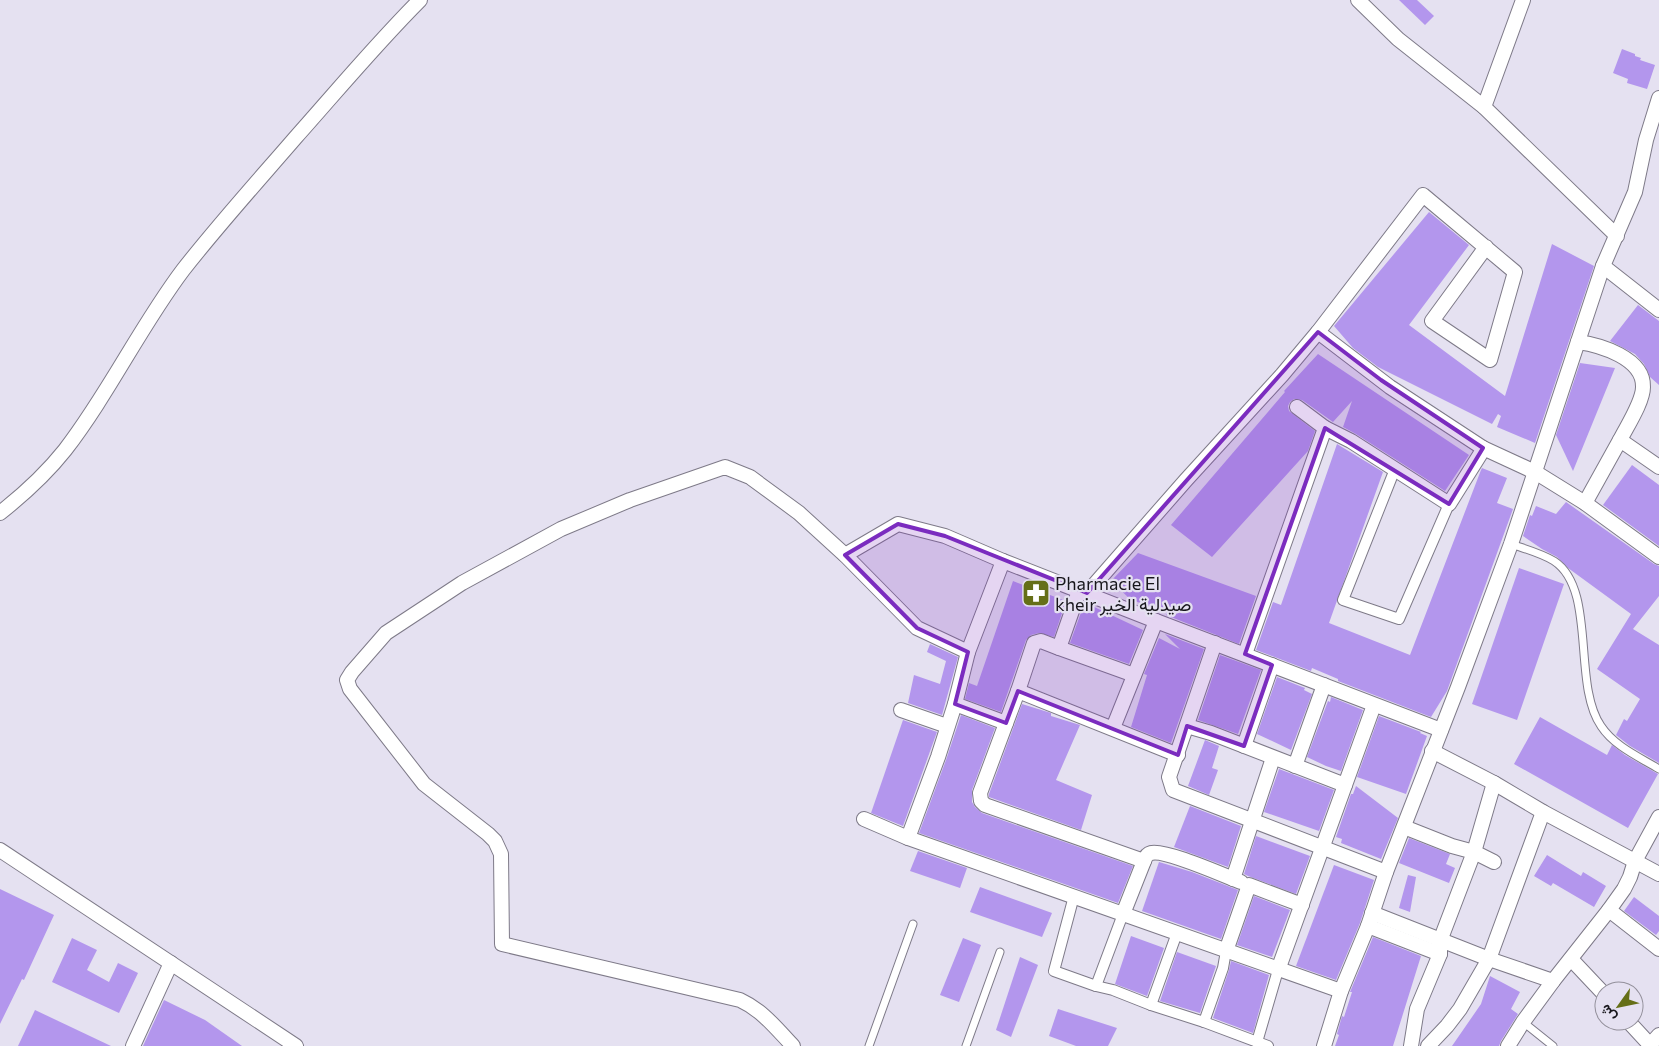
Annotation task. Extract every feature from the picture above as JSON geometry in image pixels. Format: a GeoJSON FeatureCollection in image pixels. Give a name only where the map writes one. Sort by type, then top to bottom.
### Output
{"type":"FeatureCollection","features":[{"type":"Feature","properties":{"kind":"street"},"geometry":{"type":"LineString","coordinates":[[0,513],[31,488],[64,451],[96,406],[140,334],[183,271],[236,206],[386,34],[420,0]]}},
{"type":"Feature","properties":{"kind":"street"},"geometry":{"type":"LineString","coordinates":[[1358,0],[1398,39],[1484,107],[1617,236]]}},
{"type":"Feature","properties":{"kind":"street"},"geometry":{"type":"LineString","coordinates":[[1484,107],[1523,0]]}},
{"type":"Feature","properties":{"kind":"street"},"geometry":{"type":"LineString","coordinates":[[1324,1046],[1341,991],[1370,919],[1386,872],[1511,544],[1603,266],[1635,192],[1646,140],[1659,98]]}},
{"type":"Feature","properties":{"kind":"street"},"geometry":{"type":"LineString","coordinates":[[1059,648],[1083,592],[1282,375],[1318,332],[1423,195],[1486,247],[1515,272],[1490,360],[1432,321],[1486,247]]}},
{"type":"Feature","properties":{"kind":"street"},"geometry":{"type":"LineString","coordinates":[[1603,266],[1659,310]]}},
{"type":"Feature","properties":{"kind":"street"},"geometry":{"type":"LineString","coordinates":[[1318,332],[1381,380],[1483,448],[1535,472],[1586,503],[1659,556]]}},
{"type":"Feature","properties":{"kind":"street"},"geometry":{"type":"LineString","coordinates":[[1578,342],[1596,345],[1623,357],[1632,364],[1641,376],[1643,386],[1640,400],[1586,503]]}},
{"type":"Feature","properties":{"kind":"street"},"geometry":{"type":"LineString","coordinates":[[1297,408],[1325,428],[1351,441],[1449,504]]}},
{"type":"Feature","properties":{"kind":"street"},"geometry":{"type":"LineString","coordinates":[[1245,654],[1325,428]]}},
{"type":"Feature","properties":{"kind":"street"},"geometry":{"type":"LineString","coordinates":[[1620,440],[1659,467]]}},
{"type":"Feature","properties":{"kind":"street"},"geometry":{"type":"LineString","coordinates":[[1395,469],[1343,600],[1399,619],[1449,504],[1483,448]]}},
{"type":"Feature","properties":{"kind":"street"},"geometry":{"type":"LineString","coordinates":[[793,1046],[753,1005],[740,1000],[502,944],[502,862],[499,847],[488,834],[424,784],[350,689],[347,680],[386,633],[462,583],[561,528],[630,500],[725,467],[750,477],[799,513],[846,555],[918,628],[968,652]]}},
{"type":"Feature","properties":{"kind":"street"},"geometry":{"type":"LineString","coordinates":[[846,555],[898,524],[945,536],[1156,621],[1441,730]]}},
{"type":"Feature","properties":{"kind":"street"},"geometry":{"type":"LineString","coordinates":[[908,838],[938,757],[955,704],[968,652],[1003,560]]}},
{"type":"Feature","properties":{"kind":"street"},"geometry":{"type":"LineString","coordinates":[[1114,728],[1156,621]]}},
{"type":"Feature","properties":{"kind":"street"},"geometry":{"type":"LineString","coordinates":[[1134,675],[1041,641],[1034,643],[980,793],[983,803],[1144,861]]}},
{"type":"Feature","properties":{"kind":"street"},"geometry":{"type":"LineString","coordinates":[[1215,643],[1169,777],[1173,790],[1386,872]]}},
{"type":"Feature","properties":{"kind":"street"},"geometry":{"type":"LineString","coordinates":[[1244,746],[1272,665]]}},
{"type":"Feature","properties":{"kind":"street"},"geometry":{"type":"LineString","coordinates":[[1295,766],[1324,685]]}},
{"type":"Feature","properties":{"kind":"street"},"geometry":{"type":"LineString","coordinates":[[1018,691],[1178,755]]}},
{"type":"Feature","properties":{"kind":"street"},"geometry":{"type":"LineString","coordinates":[[955,704],[1006,723]]}},
{"type":"Feature","properties":{"kind":"street"},"geometry":{"type":"LineString","coordinates":[[1257,1042],[1278,970],[1374,705]]}},
{"type":"Feature","properties":{"kind":"street"},"geometry":{"type":"LineString","coordinates":[[901,710],[947,726]]}},
{"type":"Feature","properties":{"kind":"street"},"geometry":{"type":"LineString","coordinates":[[1187,726],[1244,746],[1345,786]]}},
{"type":"Feature","properties":{"kind":"street"},"geometry":{"type":"LineString","coordinates":[[1432,751],[1659,874]]}},
{"type":"Feature","properties":{"kind":"street"},"geometry":{"type":"LineString","coordinates":[[1233,879],[1273,758]]}},
{"type":"Feature","properties":{"kind":"street"},"geometry":{"type":"LineString","coordinates":[[1411,1046],[1416,1009],[1474,852],[1494,783]]}},
{"type":"Feature","properties":{"kind":"street"},"geometry":{"type":"LineString","coordinates":[[1428,1046],[1460,1009],[1489,960],[1543,812]]}},
{"type":"Feature","properties":{"kind":"street"},"geometry":{"type":"LineString","coordinates":[[1508,1046],[1553,981],[1624,889],[1635,860],[1659,817]]}},
{"type":"Feature","properties":{"kind":"street"},"geometry":{"type":"LineString","coordinates":[[864,819],[908,838],[1341,991]]}},
{"type":"Feature","properties":{"kind":"street"},"geometry":{"type":"LineString","coordinates":[[1404,827],[1452,846],[1474,852],[1494,862]]}},
{"type":"Feature","properties":{"kind":"street"},"geometry":{"type":"LineString","coordinates":[[0,850],[296,1046]]}},
{"type":"Feature","properties":{"kind":"street"},"geometry":{"type":"LineString","coordinates":[[1096,986],[1146,855],[1152,852],[1166,854],[1302,905]]}},
{"type":"Feature","properties":{"kind":"street"},"geometry":{"type":"LineString","coordinates":[[1204,1022],[1223,968],[1226,951],[1248,885]]}},
{"type":"Feature","properties":{"kind":"street"},"geometry":{"type":"LineString","coordinates":[[1074,896],[1054,972],[1113,990],[1268,1046]]}},
{"type":"Feature","properties":{"kind":"street"},"geometry":{"type":"LineString","coordinates":[[1609,910],[1659,949]]}},
{"type":"Feature","properties":{"kind":"street"},"geometry":{"type":"LineString","coordinates":[[1370,919],[1440,947],[1489,960],[1553,981]]}},
{"type":"Feature","properties":{"kind":"street"},"geometry":{"type":"LineString","coordinates":[[1151,1005],[1177,933]]}},
{"type":"Feature","properties":{"kind":"street"},"geometry":{"type":"LineString","coordinates":[[1571,959],[1594,983]]}},
{"type":"Feature","properties":{"kind":"street"},"geometry":{"type":"LineString","coordinates":[[132,1046],[171,963]]}},
{"type":"Feature","properties":{"kind":"street"},"geometry":{"type":"LineString","coordinates":[[1640,1031],[1653,1042]]}},
{"type":"Feature","properties":{"kind":"lane"},"geometry":{"type":"LineString","coordinates":[[1511,544],[1554,561],[1566,572],[1573,584],[1578,605],[1585,672],[1595,715],[1601,727],[1623,748],[1659,769]]}},
{"type":"Feature","properties":{"kind":"lane"},"geometry":{"type":"LineString","coordinates":[[869,1046],[913,924]]}},
{"type":"Feature","properties":{"kind":"lane"},"geometry":{"type":"LineString","coordinates":[[966,1046],[1000,952]]}},
{"type":"Feature","properties":{"kind":"lane"},"geometry":{"type":"LineString","coordinates":[[1523,1022],[1553,1046]]}},
{"type":"Feature","properties":{"kind":"highlighted area"},"geometry":{"type":"Polygon","coordinates":[[[1318,332],[1381,380],[1483,448],[1449,504],[1325,428],[1245,654],[1272,665],[1244,746],[1187,726],[1178,755],[1018,691],[1006,723],[955,704],[968,652],[917,628],[845,555],[898,524],[945,536],[1087,593],[1318,332]]]}},
{"type":"Feature","properties":{"kind":"building"},"geometry":{"type":"Polygon","coordinates":[[[1399,0],[1417,0],[1434,16],[1425,25],[1399,0]]]}},
{"type":"Feature","properties":{"kind":"building"},"geometry":{"type":"Polygon","coordinates":[[[1622,49],[1635,54],[1635,56],[1641,58],[1640,60],[1655,65],[1647,89],[1627,83],[1628,79],[1613,73],[1622,49]]]}},
{"type":"Feature","properties":{"kind":"building"},"geometry":{"type":"Polygon","coordinates":[[[1429,212],[1469,245],[1409,325],[1505,396],[1552,244],[1594,266],[1535,443],[1497,427],[1501,416],[1498,414],[1492,424],[1378,367],[1353,348],[1334,326],[1429,212]]]}},
{"type":"Feature","properties":{"kind":"building"},"geometry":{"type":"Polygon","coordinates":[[[1638,305],[1659,321],[1659,385],[1650,377],[1644,364],[1635,354],[1610,341],[1638,305]]]}},
{"type":"Feature","properties":{"kind":"building"},"geometry":{"type":"Polygon","coordinates":[[[1318,354],[1469,455],[1445,491],[1343,427],[1352,401],[1333,422],[1302,400],[1294,399],[1288,406],[1289,411],[1315,431],[1308,451],[1212,557],[1171,525],[1284,391],[1318,354]]]}},
{"type":"Feature","properties":{"kind":"building"},"geometry":{"type":"Polygon","coordinates":[[[1580,363],[1615,368],[1573,471],[1556,435],[1580,363]]]}},
{"type":"Feature","properties":{"kind":"building"},"geometry":{"type":"Polygon","coordinates":[[[1337,444],[1383,472],[1329,623],[1410,655],[1482,468],[1507,478],[1497,503],[1513,509],[1447,691],[1431,717],[1338,681],[1338,679],[1312,668],[1311,671],[1256,650],[1273,602],[1281,605],[1337,444]]]}},
{"type":"Feature","properties":{"kind":"building"},"geometry":{"type":"Polygon","coordinates":[[[1632,465],[1659,485],[1659,546],[1603,505],[1632,465]]]}},
{"type":"Feature","properties":{"kind":"building"},"geometry":{"type":"Polygon","coordinates":[[[1566,502],[1659,566],[1659,596],[1633,629],[1659,645],[1659,763],[1630,746],[1616,735],[1624,719],[1627,721],[1640,699],[1597,669],[1631,614],[1568,568],[1557,557],[1523,536],[1530,515],[1532,516],[1536,506],[1556,514],[1566,502]]]}},
{"type":"Feature","properties":{"kind":"building"},"geometry":{"type":"Polygon","coordinates":[[[1138,553],[1256,596],[1239,644],[1130,599],[1111,581],[1138,553]]]}},
{"type":"Feature","properties":{"kind":"building"},"geometry":{"type":"Polygon","coordinates":[[[1519,568],[1564,584],[1517,720],[1472,704],[1519,568]]]}},
{"type":"Feature","properties":{"kind":"building"},"geometry":{"type":"Polygon","coordinates":[[[1013,581],[1066,601],[1054,637],[1039,633],[1031,635],[1026,640],[1001,712],[965,699],[969,683],[977,686],[1013,581]]]}},
{"type":"Feature","properties":{"kind":"building"},"geometry":{"type":"Polygon","coordinates":[[[1090,605],[1143,630],[1129,664],[1070,643],[1083,607],[1089,609],[1090,605]]]}},
{"type":"Feature","properties":{"kind":"building"},"geometry":{"type":"Polygon","coordinates":[[[1165,634],[1204,649],[1171,743],[1131,727],[1147,675],[1144,674],[1159,638],[1180,649],[1165,634]]]}},
{"type":"Feature","properties":{"kind":"building"},"geometry":{"type":"Polygon","coordinates":[[[930,644],[958,657],[942,715],[908,703],[914,675],[940,684],[946,661],[927,652],[930,644]]]}},
{"type":"Feature","properties":{"kind":"building"},"geometry":{"type":"Polygon","coordinates":[[[1220,655],[1261,670],[1238,734],[1198,720],[1220,655]]]}},
{"type":"Feature","properties":{"kind":"building"},"geometry":{"type":"Polygon","coordinates":[[[1277,677],[1305,688],[1304,690],[1312,694],[1291,750],[1257,734],[1277,677]]]}},
{"type":"Feature","properties":{"kind":"building"},"geometry":{"type":"Polygon","coordinates":[[[1331,697],[1363,710],[1341,771],[1307,757],[1331,697]]]}},
{"type":"Feature","properties":{"kind":"building"},"geometry":{"type":"Polygon","coordinates":[[[1022,704],[1080,725],[1056,780],[1092,795],[1081,830],[989,797],[1022,704]]]}},
{"type":"Feature","properties":{"kind":"building"},"geometry":{"type":"Polygon","coordinates":[[[961,715],[995,728],[972,790],[972,802],[975,807],[982,813],[1133,866],[1118,903],[919,833],[961,715]]]}},
{"type":"Feature","properties":{"kind":"building"},"geometry":{"type":"Polygon","coordinates":[[[1379,716],[1427,736],[1406,794],[1357,777],[1379,716]]]}},
{"type":"Feature","properties":{"kind":"building"},"geometry":{"type":"Polygon","coordinates":[[[1540,717],[1607,755],[1612,745],[1625,755],[1658,774],[1628,828],[1514,764],[1540,717]]]}},
{"type":"Feature","properties":{"kind":"building"},"geometry":{"type":"Polygon","coordinates":[[[903,720],[937,732],[903,826],[871,813],[903,720]]]}},
{"type":"Feature","properties":{"kind":"building"},"geometry":{"type":"Polygon","coordinates":[[[1205,740],[1219,746],[1212,768],[1218,770],[1209,795],[1188,786],[1205,740]]]}},
{"type":"Feature","properties":{"kind":"building"},"geometry":{"type":"Polygon","coordinates":[[[1279,769],[1334,790],[1319,831],[1264,812],[1279,769]]]}},
{"type":"Feature","properties":{"kind":"building"},"geometry":{"type":"Polygon","coordinates":[[[1356,786],[1398,818],[1381,859],[1341,843],[1342,839],[1336,837],[1351,794],[1353,794],[1356,786]]]}},
{"type":"Feature","properties":{"kind":"building"},"geometry":{"type":"Polygon","coordinates":[[[1190,806],[1241,826],[1228,867],[1174,847],[1190,806]]]}},
{"type":"Feature","properties":{"kind":"building"},"geometry":{"type":"Polygon","coordinates":[[[1256,836],[1310,856],[1296,894],[1244,874],[1256,836]]]}},
{"type":"Feature","properties":{"kind":"building"},"geometry":{"type":"Polygon","coordinates":[[[1409,838],[1450,854],[1446,864],[1455,868],[1449,883],[1399,863],[1409,838]]]}},
{"type":"Feature","properties":{"kind":"building"},"geometry":{"type":"Polygon","coordinates":[[[918,851],[967,868],[960,888],[910,871],[918,851]]]}},
{"type":"Feature","properties":{"kind":"building"},"geometry":{"type":"Polygon","coordinates":[[[1547,855],[1581,876],[1583,872],[1606,886],[1594,907],[1553,883],[1551,886],[1534,876],[1547,855]]]}},
{"type":"Feature","properties":{"kind":"building"},"geometry":{"type":"Polygon","coordinates":[[[1159,862],[1192,872],[1238,890],[1221,939],[1142,911],[1159,862]]]}},
{"type":"Feature","properties":{"kind":"building"},"geometry":{"type":"Polygon","coordinates":[[[1334,865],[1374,880],[1360,923],[1336,980],[1296,966],[1334,865]]]}},
{"type":"Feature","properties":{"kind":"building"},"geometry":{"type":"Polygon","coordinates":[[[1408,875],[1416,877],[1410,912],[1399,908],[1408,875]]]}},
{"type":"Feature","properties":{"kind":"building"},"geometry":{"type":"Polygon","coordinates":[[[980,887],[1052,913],[1042,937],[970,912],[980,887]]]}},
{"type":"Feature","properties":{"kind":"building"},"geometry":{"type":"Polygon","coordinates":[[[0,889],[54,915],[24,980],[22,979],[0,1024],[0,889]]]}},
{"type":"Feature","properties":{"kind":"building"},"geometry":{"type":"Polygon","coordinates":[[[1254,896],[1290,910],[1272,957],[1237,945],[1254,896]]]}},
{"type":"Feature","properties":{"kind":"building"},"geometry":{"type":"Polygon","coordinates":[[[1634,897],[1659,916],[1659,931],[1656,935],[1624,911],[1634,897]]]}},
{"type":"Feature","properties":{"kind":"building"},"geometry":{"type":"Polygon","coordinates":[[[1131,936],[1164,948],[1147,996],[1115,984],[1131,936]]]}},
{"type":"Feature","properties":{"kind":"building"},"geometry":{"type":"Polygon","coordinates":[[[1373,937],[1421,956],[1393,1046],[1335,1046],[1342,1016],[1344,1017],[1352,992],[1350,992],[1373,937]]]}},
{"type":"Feature","properties":{"kind":"building"},"geometry":{"type":"Polygon","coordinates":[[[72,938],[97,950],[87,970],[109,982],[118,963],[138,973],[119,1013],[52,982],[72,938]]]}},
{"type":"Feature","properties":{"kind":"building"},"geometry":{"type":"Polygon","coordinates":[[[963,938],[981,945],[959,1002],[940,995],[963,938]]]}},
{"type":"Feature","properties":{"kind":"building"},"geometry":{"type":"Polygon","coordinates":[[[1177,952],[1216,966],[1200,1013],[1160,1001],[1177,952]]]}},
{"type":"Feature","properties":{"kind":"building"},"geometry":{"type":"Polygon","coordinates":[[[1020,957],[1038,965],[1011,1037],[996,1030],[1020,957]]]}},
{"type":"Feature","properties":{"kind":"building"},"geometry":{"type":"Polygon","coordinates":[[[1231,961],[1269,975],[1253,1033],[1213,1018],[1231,961]]]}},
{"type":"Feature","properties":{"kind":"building"},"geometry":{"type":"Polygon","coordinates":[[[1490,976],[1520,992],[1511,1009],[1518,1014],[1499,1046],[1452,1046],[1481,1004],[1490,976]]]}},
{"type":"Feature","properties":{"kind":"building"},"geometry":{"type":"Polygon","coordinates":[[[164,1000],[205,1020],[242,1046],[143,1046],[164,1000]]]}},
{"type":"Feature","properties":{"kind":"building"},"geometry":{"type":"Polygon","coordinates":[[[1058,1009],[1117,1028],[1108,1046],[1076,1046],[1049,1036],[1058,1009]]]}},
{"type":"Feature","properties":{"kind":"building"},"geometry":{"type":"Polygon","coordinates":[[[35,1010],[111,1046],[18,1046],[35,1010]]]}},
{"type":"Feature","properties":{"kind":"place","name":"Pharmacie El kheir صيدلية الخير"},"geometry":{"type":"Point","coordinates":[1036,593]}}]}
